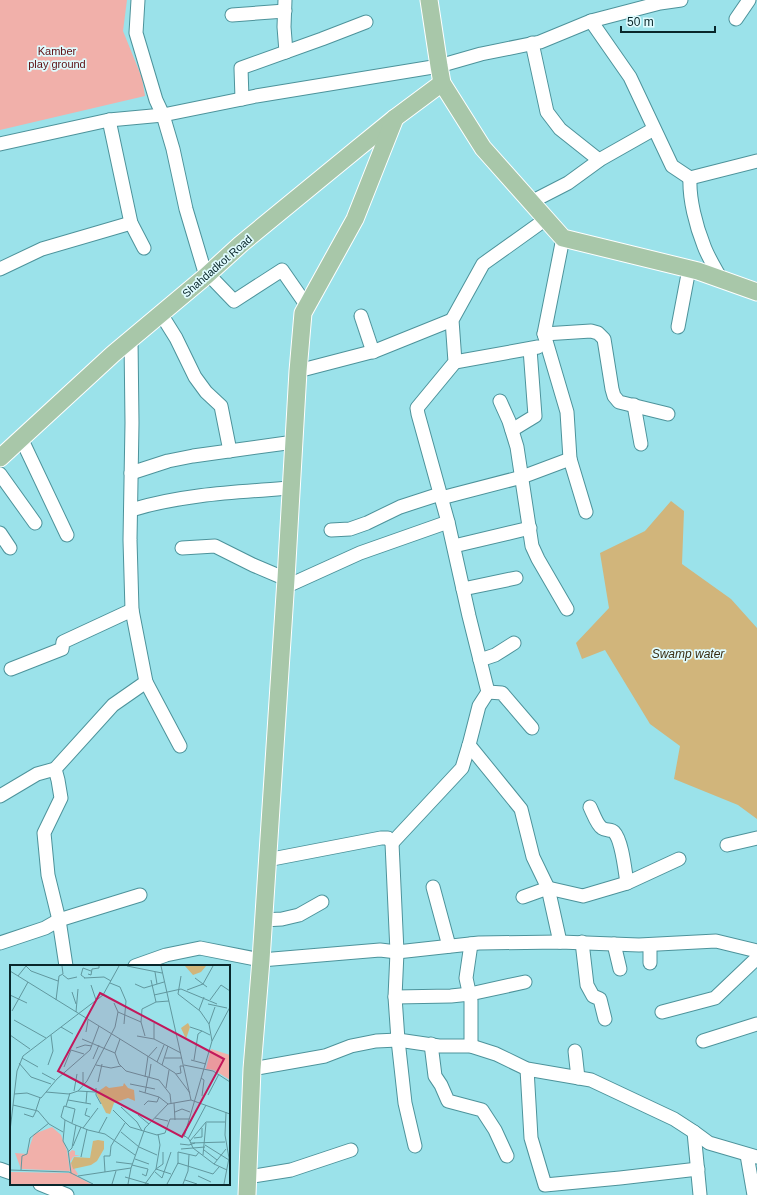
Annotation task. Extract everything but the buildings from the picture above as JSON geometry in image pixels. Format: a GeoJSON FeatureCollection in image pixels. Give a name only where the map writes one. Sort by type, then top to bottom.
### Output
{"type":"FeatureCollection","features":[{"type":"Feature","properties":{"kind":"main road"},"geometry":{"type":"LineString","coordinates":[[429,0],[438,66],[442,83],[483,148],[563,238],[689,269],[757,292]]}},
{"type":"Feature","properties":{"kind":"main road","name":"Shahdadkot Road"},"geometry":{"type":"LineString","coordinates":[[0,458],[131,339],[207,275],[241,244],[395,118],[442,83]]}},
{"type":"Feature","properties":{"kind":"main road"},"geometry":{"type":"LineString","coordinates":[[247,1195],[252,1069],[261,960],[286,583],[298,371],[303,313],[355,219],[395,118]]}},
{"type":"Feature","properties":{"kind":"street"},"geometry":{"type":"LineString","coordinates":[[138,0],[136,33],[156,100],[163,115],[173,149],[186,209],[207,275],[234,301],[282,270],[307,306]]}},
{"type":"Feature","properties":{"kind":"street"},"geometry":{"type":"LineString","coordinates":[[0,144],[109,120],[163,115],[242,99],[438,66],[481,54],[540,42],[591,21],[660,3],[681,0]]}},
{"type":"Feature","properties":{"kind":"street"},"geometry":{"type":"LineString","coordinates":[[736,19],[749,0]]}},
{"type":"Feature","properties":{"kind":"street"},"geometry":{"type":"LineString","coordinates":[[232,15],[285,6],[284,27],[286,52]]}},
{"type":"Feature","properties":{"kind":"street"},"geometry":{"type":"LineString","coordinates":[[591,21],[630,77],[672,166],[690,178],[757,161]]}},
{"type":"Feature","properties":{"kind":"street"},"geometry":{"type":"LineString","coordinates":[[242,99],[241,68],[366,22]]}},
{"type":"Feature","properties":{"kind":"street"},"geometry":{"type":"LineString","coordinates":[[532,43],[547,112],[560,129],[599,160]]}},
{"type":"Feature","properties":{"kind":"street"},"geometry":{"type":"LineString","coordinates":[[109,120],[131,222],[144,248]]}},
{"type":"Feature","properties":{"kind":"street"},"geometry":{"type":"LineString","coordinates":[[531,202],[568,183],[599,160],[623,145],[654,129]]}},
{"type":"Feature","properties":{"kind":"street"},"geometry":{"type":"LineString","coordinates":[[690,178],[689,189],[696,221],[704,246],[721,279]]}},
{"type":"Feature","properties":{"kind":"street"},"geometry":{"type":"LineString","coordinates":[[455,362],[452,320],[483,264],[546,219]]}},
{"type":"Feature","properties":{"kind":"street"},"geometry":{"type":"LineString","coordinates":[[0,269],[42,249],[131,222]]}},
{"type":"Feature","properties":{"kind":"street"},"geometry":{"type":"LineString","coordinates":[[563,238],[546,340],[567,412],[570,460],[586,512]]}},
{"type":"Feature","properties":{"kind":"street"},"geometry":{"type":"LineString","coordinates":[[678,327],[689,269]]}},
{"type":"Feature","properties":{"kind":"street"},"geometry":{"type":"LineString","coordinates":[[161,314],[176,338],[195,377],[206,392],[221,406],[230,451]]}},
{"type":"Feature","properties":{"kind":"street"},"geometry":{"type":"LineString","coordinates":[[361,316],[373,352]]}},
{"type":"Feature","properties":{"kind":"street"},"geometry":{"type":"LineString","coordinates":[[298,371],[373,352],[452,320]]}},
{"type":"Feature","properties":{"kind":"street"},"geometry":{"type":"LineString","coordinates":[[392,843],[462,768],[479,706],[488,692],[448,522],[417,408],[455,362],[530,349],[546,340],[591,331],[598,333],[604,339],[614,396],[619,402],[668,414]]}},
{"type":"Feature","properties":{"kind":"street"},"geometry":{"type":"LineString","coordinates":[[131,339],[130,540],[132,610],[146,682],[180,746]]}},
{"type":"Feature","properties":{"kind":"street"},"geometry":{"type":"LineString","coordinates":[[512,430],[535,416],[530,349]]}},
{"type":"Feature","properties":{"kind":"street"},"geometry":{"type":"LineString","coordinates":[[500,401],[517,446],[532,546],[567,609]]}},
{"type":"Feature","properties":{"kind":"street"},"geometry":{"type":"LineString","coordinates":[[634,405],[641,444]]}},
{"type":"Feature","properties":{"kind":"street"},"geometry":{"type":"LineString","coordinates":[[21,438],[67,535]]}},
{"type":"Feature","properties":{"kind":"street"},"geometry":{"type":"LineString","coordinates":[[131,473],[168,461],[294,442]]}},
{"type":"Feature","properties":{"kind":"street"},"geometry":{"type":"LineString","coordinates":[[331,530],[350,529],[367,523],[400,507],[522,477],[570,460]]}},
{"type":"Feature","properties":{"kind":"street"},"geometry":{"type":"LineString","coordinates":[[0,474],[35,523]]}},
{"type":"Feature","properties":{"kind":"street"},"geometry":{"type":"LineString","coordinates":[[131,510],[152,503],[217,493],[291,488]]}},
{"type":"Feature","properties":{"kind":"street"},"geometry":{"type":"LineString","coordinates":[[182,548],[215,546],[286,583],[360,553],[448,522]]}},
{"type":"Feature","properties":{"kind":"street"},"geometry":{"type":"LineString","coordinates":[[454,546],[530,528]]}},
{"type":"Feature","properties":{"kind":"street"},"geometry":{"type":"LineString","coordinates":[[0,533],[10,548]]}},
{"type":"Feature","properties":{"kind":"street"},"geometry":{"type":"LineString","coordinates":[[463,589],[516,578]]}},
{"type":"Feature","properties":{"kind":"street"},"geometry":{"type":"LineString","coordinates":[[11,669],[62,649],[62,642],[132,610]]}},
{"type":"Feature","properties":{"kind":"street"},"geometry":{"type":"LineString","coordinates":[[480,660],[494,655],[514,643]]}},
{"type":"Feature","properties":{"kind":"street"},"geometry":{"type":"LineString","coordinates":[[0,796],[37,774],[55,769],[113,705],[146,682]]}},
{"type":"Feature","properties":{"kind":"street"},"geometry":{"type":"LineString","coordinates":[[488,692],[502,693],[532,728]]}},
{"type":"Feature","properties":{"kind":"street"},"geometry":{"type":"LineString","coordinates":[[469,744],[521,809],[533,857],[548,888],[560,942]]}},
{"type":"Feature","properties":{"kind":"street"},"geometry":{"type":"LineString","coordinates":[[55,769],[61,798],[44,833],[48,874],[59,920],[66,965]]}},
{"type":"Feature","properties":{"kind":"street"},"geometry":{"type":"LineString","coordinates":[[590,807],[601,827],[605,830],[614,832],[620,844],[627,883]]}},
{"type":"Feature","properties":{"kind":"street"},"geometry":{"type":"LineString","coordinates":[[267,860],[381,838],[388,838],[392,843],[397,952],[395,996],[398,1040],[405,1103],[415,1146]]}},
{"type":"Feature","properties":{"kind":"street"},"geometry":{"type":"LineString","coordinates":[[727,845],[757,838]]}},
{"type":"Feature","properties":{"kind":"street"},"geometry":{"type":"LineString","coordinates":[[523,897],[548,888],[583,896],[627,883],[680,858]]}},
{"type":"Feature","properties":{"kind":"street"},"geometry":{"type":"LineString","coordinates":[[433,887],[450,946]]}},
{"type":"Feature","properties":{"kind":"street"},"geometry":{"type":"LineString","coordinates":[[0,943],[45,928],[59,920],[140,894]]}},
{"type":"Feature","properties":{"kind":"street"},"geometry":{"type":"LineString","coordinates":[[263,920],[282,919],[299,915],[322,902]]}},
{"type":"Feature","properties":{"kind":"street"},"geometry":{"type":"LineString","coordinates":[[138,965],[166,955],[200,948],[261,960],[380,950],[397,952],[471,944],[560,942],[650,945],[716,941],[757,951]]}},
{"type":"Feature","properties":{"kind":"street"},"geometry":{"type":"LineString","coordinates":[[582,942],[587,985],[593,996],[600,999],[605,1019]]}},
{"type":"Feature","properties":{"kind":"street"},"geometry":{"type":"LineString","coordinates":[[471,944],[466,978],[472,1001],[471,1046]]}},
{"type":"Feature","properties":{"kind":"street"},"geometry":{"type":"LineString","coordinates":[[614,944],[620,969]]}},
{"type":"Feature","properties":{"kind":"street"},"geometry":{"type":"LineString","coordinates":[[650,945],[650,963]]}},
{"type":"Feature","properties":{"kind":"street"},"geometry":{"type":"LineString","coordinates":[[662,1012],[715,998],[757,958]]}},
{"type":"Feature","properties":{"kind":"street"},"geometry":{"type":"LineString","coordinates":[[395,996],[451,996],[470,994],[525,982]]}},
{"type":"Feature","properties":{"kind":"street"},"geometry":{"type":"LineString","coordinates":[[703,1041],[757,1024]]}},
{"type":"Feature","properties":{"kind":"street"},"geometry":{"type":"LineString","coordinates":[[252,1069],[325,1056],[350,1046],[376,1041],[398,1040],[439,1046],[471,1046],[496,1054],[527,1069],[590,1080],[674,1119],[709,1143],[752,1156],[754,1195]]}},
{"type":"Feature","properties":{"kind":"street"},"geometry":{"type":"LineString","coordinates":[[430,1044],[436,1076],[448,1101],[482,1110],[495,1130],[507,1156]]}},
{"type":"Feature","properties":{"kind":"street"},"geometry":{"type":"LineString","coordinates":[[575,1051],[578,1078]]}},
{"type":"Feature","properties":{"kind":"street"},"geometry":{"type":"LineString","coordinates":[[527,1069],[531,1138],[545,1185],[698,1169]]}},
{"type":"Feature","properties":{"kind":"street"},"geometry":{"type":"LineString","coordinates":[[694,1132],[700,1195]]}},
{"type":"Feature","properties":{"kind":"street"},"geometry":{"type":"LineString","coordinates":[[248,1177],[291,1170],[351,1150]]}},
{"type":"Feature","properties":{"kind":"street"},"geometry":{"type":"LineString","coordinates":[[0,1169],[10,1172]]}},
{"type":"Feature","properties":{"kind":"street"},"geometry":{"type":"LineString","coordinates":[[42,1185],[67,1195]]}},
{"type":"Feature","properties":{"kind":"green space","name":"Kamber play ground"},"geometry":{"type":"Polygon","coordinates":[[[0,0],[127,0],[123,31],[142,78],[145,96],[0,130],[0,0]]]}},
{"type":"Feature","properties":{"kind":"water","name":"Swamp water"},"geometry":{"type":"Polygon","coordinates":[[[671,501],[684,511],[682,564],[731,599],[757,628],[757,819],[738,805],[674,779],[680,746],[650,724],[605,650],[582,659],[576,643],[609,608],[600,553],[645,531],[671,501]]]}}]}
